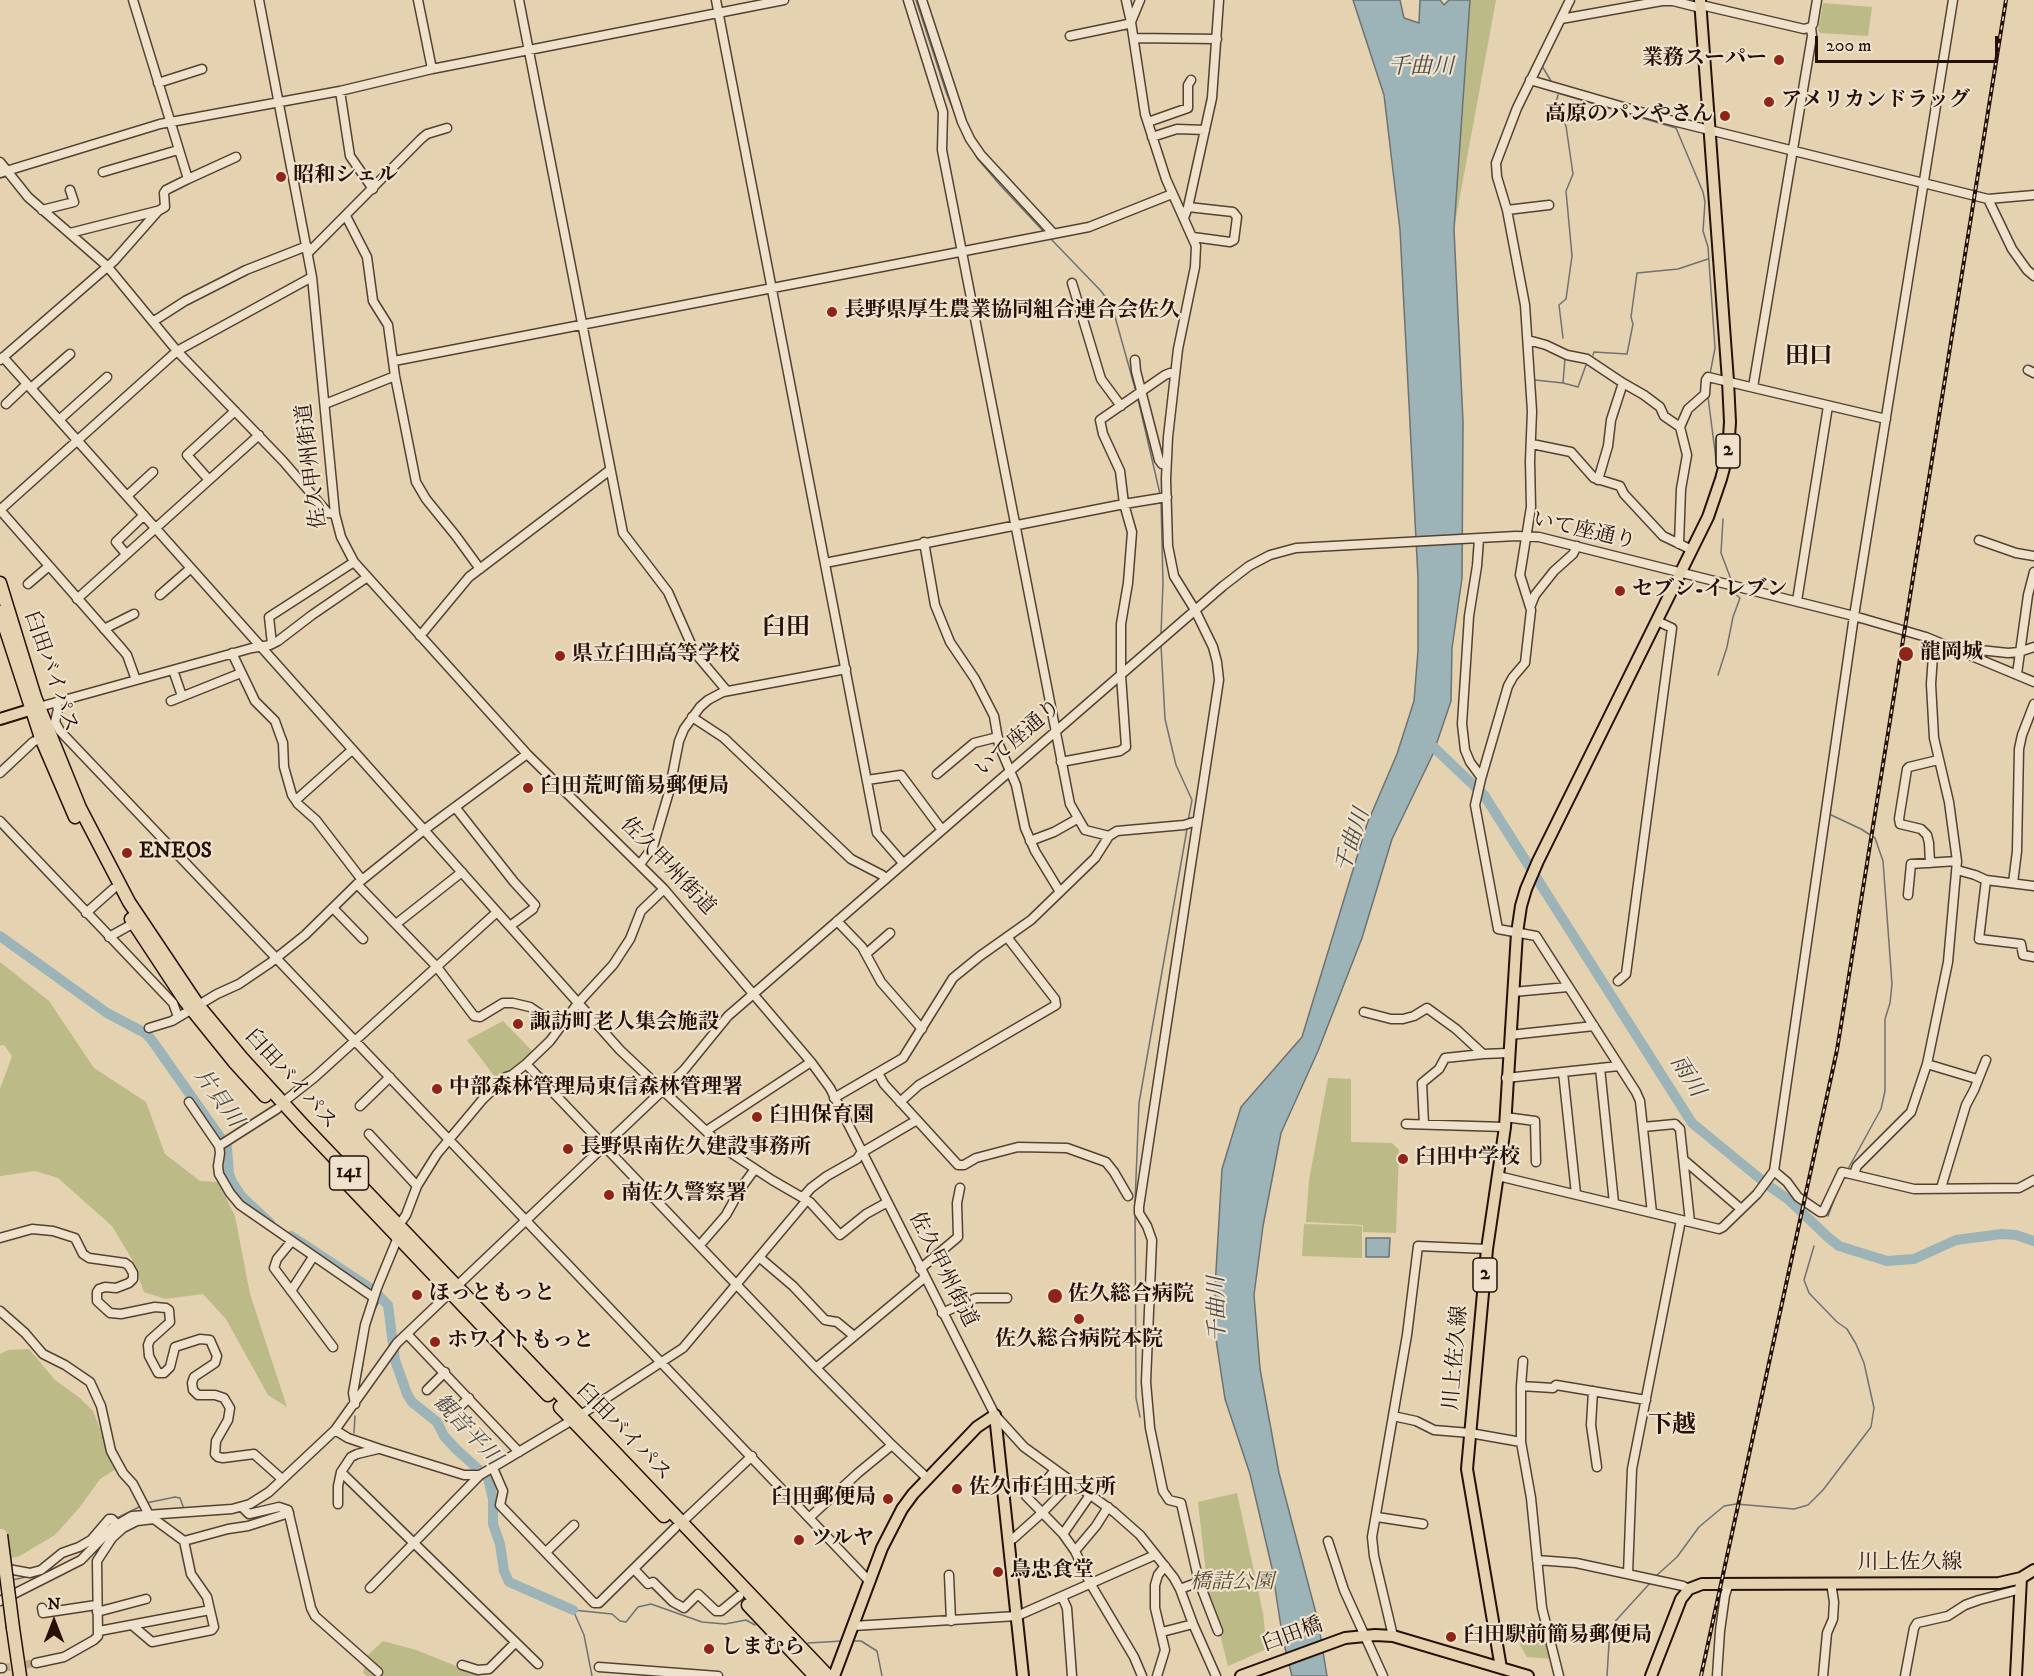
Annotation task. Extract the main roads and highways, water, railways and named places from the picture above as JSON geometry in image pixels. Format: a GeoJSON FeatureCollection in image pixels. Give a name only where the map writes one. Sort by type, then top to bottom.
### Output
{"type":"FeatureCollection","features":[{"type":"Feature","properties":{"kind":"highway","name":"臼田バイパス"},"geometry":{"type":"LineString","coordinates":[[0,583],[35,708],[41,738],[72,811],[113,889],[171,982],[280,1106],[575,1418],[678,1526],[828,1676]]}},
{"type":"Feature","properties":{"kind":"highway","name":"臼田バイパス"},"geometry":{"type":"LineString","coordinates":[[0,612],[35,708],[100,849],[129,902],[195,1007]]}},
{"type":"Feature","properties":{"kind":"highway","name":"臼田バイパス"},"geometry":{"type":"LineString","coordinates":[[678,1526],[739,1596],[815,1676]]}},
{"type":"Feature","properties":{"kind":"highway"},"geometry":{"type":"LineString","coordinates":[[0,1533],[20,1676]]}},
{"type":"Feature","properties":{"kind":"main road","name":"川上佐久線"},"geometry":{"type":"LineString","coordinates":[[1501,1672],[1467,1469],[1487,1249],[1505,1122],[1506,1078],[1521,906],[1538,861],[1708,517],[1725,467],[1730,434],[1701,4]]}},
{"type":"Feature","properties":{"kind":"main road"},"geometry":{"type":"LineString","coordinates":[[0,719],[35,708]]}},
{"type":"Feature","properties":{"kind":"main road","name":"佐久甲州街道"},"geometry":{"type":"LineString","coordinates":[[834,1676],[882,1548],[895,1521],[909,1499],[976,1428],[995,1415],[1023,1676]]}},
{"type":"Feature","properties":{"kind":"main road"},"geometry":{"type":"LineString","coordinates":[[2016,1676],[2021,1584],[2034,1570]]}},
{"type":"Feature","properties":{"kind":"main road","name":"川上佐久線"},"geometry":{"type":"LineString","coordinates":[[1651,1676],[1678,1605],[1689,1589],[1702,1584],[2008,1582],[2021,1584]]}},
{"type":"Feature","properties":{"kind":"main road","name":"臼田橋"},"geometry":{"type":"LineString","coordinates":[[1241,1676],[1330,1643],[1361,1635],[1393,1636],[1501,1672]]}},
{"type":"Feature","properties":{"kind":"main road"},"geometry":{"type":"LineString","coordinates":[[1501,1672],[1528,1676]]}},
{"type":"Feature","properties":{"kind":"water","name":"千曲川"},"geometry":{"type":"Polygon","coordinates":[[[1353,0],[1400,0],[1404,18],[1419,23],[1420,0],[1440,0],[1444,5],[1449,0],[1470,0],[1454,229],[1463,422],[1462,578],[1452,648],[1451,701],[1433,754],[1392,839],[1362,938],[1318,1051],[1281,1133],[1263,1226],[1254,1295],[1260,1369],[1279,1473],[1318,1621],[1327,1676],[1292,1676],[1283,1640],[1272,1568],[1250,1474],[1225,1399],[1215,1333],[1215,1288],[1222,1169],[1241,1107],[1302,1037],[1367,824],[1397,754],[1414,701],[1418,651],[1418,578],[1400,230],[1384,95],[1353,0]]]}},
{"type":"Feature","properties":{"kind":"water"},"geometry":{"type":"Polygon","coordinates":[[[1366,1238],[1390,1238],[1389,1257],[1366,1257],[1366,1238]]]}},
{"type":"Feature","properties":{"kind":"waterway"},"geometry":{"type":"LineString","coordinates":[[916,0],[955,114]]}},
{"type":"Feature","properties":{"kind":"waterway"},"geometry":{"type":"LineString","coordinates":[[1535,63],[1547,38]]}},
{"type":"Feature","properties":{"kind":"waterway"},"geometry":{"type":"LineString","coordinates":[[1542,66],[1551,81]]}},
{"type":"Feature","properties":{"kind":"waterway"},"geometry":{"type":"LineString","coordinates":[[1558,93],[1676,128],[1705,202],[1703,231],[1708,247],[1715,348],[1710,374]]}},
{"type":"Feature","properties":{"kind":"waterway"},"geometry":{"type":"LineString","coordinates":[[1558,95],[1556,103],[1566,126],[1573,174],[1566,191],[1572,256],[1566,299],[1559,305],[1563,338]]}},
{"type":"Feature","properties":{"kind":"waterway"},"geometry":{"type":"LineString","coordinates":[[973,150],[1000,185],[1045,233]]}},
{"type":"Feature","properties":{"kind":"waterway"},"geometry":{"type":"LineString","coordinates":[[0,178],[5,177]]}},
{"type":"Feature","properties":{"kind":"waterway"},"geometry":{"type":"LineString","coordinates":[[1050,238],[1101,291],[1112,306],[1136,392]]}},
{"type":"Feature","properties":{"kind":"waterway"},"geometry":{"type":"LineString","coordinates":[[1593,355],[1594,352],[1627,354],[1633,324],[1631,317],[1637,273],[1678,269],[1708,259]]}},
{"type":"Feature","properties":{"kind":"waterway"},"geometry":{"type":"LineString","coordinates":[[1535,380],[1563,383],[1565,358]]}},
{"type":"Feature","properties":{"kind":"waterway"},"geometry":{"type":"LineString","coordinates":[[1563,383],[1578,387],[1586,365]]}},
{"type":"Feature","properties":{"kind":"waterway"},"geometry":{"type":"LineString","coordinates":[[1708,397],[1717,467]]}},
{"type":"Feature","properties":{"kind":"waterway"},"geometry":{"type":"LineString","coordinates":[[1138,399],[1160,494]]}},
{"type":"Feature","properties":{"kind":"waterway"},"geometry":{"type":"LineString","coordinates":[[1161,502],[1163,583],[1161,634]]}},
{"type":"Feature","properties":{"kind":"waterway"},"geometry":{"type":"LineString","coordinates":[[1723,519],[1721,553],[1732,582]]}},
{"type":"Feature","properties":{"kind":"waterway"},"geometry":{"type":"LineString","coordinates":[[1718,675],[1740,598],[1734,593],[1733,588]]}},
{"type":"Feature","properties":{"kind":"waterway"},"geometry":{"type":"LineString","coordinates":[[1859,614],[1862,592]]}},
{"type":"Feature","properties":{"kind":"waterway"},"geometry":{"type":"LineString","coordinates":[[1161,645],[1165,719],[1176,765],[1192,800],[1188,821]]}},
{"type":"Feature","properties":{"kind":"waterway","name":"雨川"},"geometry":{"type":"LineString","coordinates":[[1426,740],[1484,795],[1692,1123],[1789,1200],[1829,1238],[1839,1246],[1887,1261],[1914,1259],[1956,1240],[2002,1234],[2016,1235],[2034,1241]]}},
{"type":"Feature","properties":{"kind":"waterway"},"geometry":{"type":"LineString","coordinates":[[1829,814],[1875,838],[1883,861],[1892,984],[1885,1019],[1885,1091],[1881,1109],[1848,1169]]}},
{"type":"Feature","properties":{"kind":"waterway"},"geometry":{"type":"LineString","coordinates":[[1140,1417],[1136,1398],[1135,1203],[1139,1103],[1187,829]]}},
{"type":"Feature","properties":{"kind":"waterway","name":"片貝川"},"geometry":{"type":"LineString","coordinates":[[0,936],[107,1013],[145,1033],[151,1039],[227,1147],[229,1174],[232,1182],[242,1197],[270,1223]]}},
{"type":"Feature","properties":{"kind":"waterway"},"geometry":{"type":"LineString","coordinates":[[1828,1216],[1837,1192]]}},
{"type":"Feature","properties":{"kind":"waterway","name":"観音平川"},"geometry":{"type":"LineString","coordinates":[[291,1236],[373,1290],[388,1305],[395,1360],[407,1394],[412,1402],[437,1422],[444,1436],[456,1449],[488,1478],[493,1499],[493,1524],[500,1544],[504,1571],[509,1582],[573,1610]]}},
{"type":"Feature","properties":{"kind":"waterway"},"geometry":{"type":"LineString","coordinates":[[1657,1575],[1677,1557],[1699,1527],[1724,1506],[1736,1504],[1794,1509],[1808,1505],[1823,1490],[1871,1427],[1874,1408],[1864,1363],[1856,1344],[1847,1329],[1809,1293],[1804,1280],[1814,1246]]}},
{"type":"Feature","properties":{"kind":"waterway"},"geometry":{"type":"LineString","coordinates":[[375,1309],[381,1298]]}},
{"type":"Feature","properties":{"kind":"waterway"},"geometry":{"type":"LineString","coordinates":[[367,1334],[372,1316]]}},
{"type":"Feature","properties":{"kind":"waterway"},"geometry":{"type":"LineString","coordinates":[[360,1379],[363,1363]]}},
{"type":"Feature","properties":{"kind":"waterway"},"geometry":{"type":"LineString","coordinates":[[354,1433],[355,1416]]}},
{"type":"Feature","properties":{"kind":"waterway"},"geometry":{"type":"LineString","coordinates":[[146,1503],[175,1497],[180,1498],[184,1509]]}},
{"type":"Feature","properties":{"kind":"waterway"},"geometry":{"type":"LineString","coordinates":[[117,1518],[139,1507]]}},
{"type":"Feature","properties":{"kind":"waterway"},"geometry":{"type":"LineString","coordinates":[[12,1580],[36,1575]]}},
{"type":"Feature","properties":{"kind":"waterway"},"geometry":{"type":"LineString","coordinates":[[1607,1676],[1610,1627],[1651,1582]]}},
{"type":"Feature","properties":{"kind":"waterway","name":"観音平川"},"geometry":{"type":"LineString","coordinates":[[592,1676],[584,1635],[573,1610],[612,1614],[620,1621],[626,1622],[638,1607],[651,1604],[702,1622],[725,1624],[746,1620],[755,1625]]}},
{"type":"Feature","properties":{"kind":"waterway","name":"観音平川"},"geometry":{"type":"LineString","coordinates":[[808,1643],[842,1641]]}},
{"type":"Feature","properties":{"kind":"waterway","name":"観音平川"},"geometry":{"type":"LineString","coordinates":[[853,1641],[861,1641],[877,1651],[882,1676]]}},
{"type":"Feature","properties":{"kind":"tunnel"},"geometry":{"type":"LineString","coordinates":[[2,1668],[36,1663]]}},
{"type":"Feature","properties":{"kind":"railway"},"geometry":{"type":"LineString","coordinates":[[1701,1676],[1837,1050],[2006,0]]}},
{"type":"Feature","properties":{"kind":"place","name":"業務スーパー"},"geometry":{"type":"Point","coordinates":[1779,60]}},
{"type":"Feature","properties":{"kind":"place","name":"アメリカンドラッグ"},"geometry":{"type":"Point","coordinates":[1769,102]}},
{"type":"Feature","properties":{"kind":"place","name":"高原のパンやさん"},"geometry":{"type":"Point","coordinates":[1725,116]}},
{"type":"Feature","properties":{"kind":"place","name":"昭和シェル"},"geometry":{"type":"Point","coordinates":[281,177]}},
{"type":"Feature","properties":{"kind":"place","name":"長野県厚生農業協同組合連合会佐久"},"geometry":{"type":"Point","coordinates":[832,312]}},
{"type":"Feature","properties":{"kind":"place","name":"セブン-イレブン"},"geometry":{"type":"Point","coordinates":[1620,591]}},
{"type":"Feature","properties":{"kind":"place","name":"龍岡城"},"geometry":{"type":"Point","coordinates":[1906,654]}},
{"type":"Feature","properties":{"kind":"place","name":"県立臼田高等学校"},"geometry":{"type":"Point","coordinates":[560,656]}},
{"type":"Feature","properties":{"kind":"place","name":"臼田荒町簡易郵便局"},"geometry":{"type":"Point","coordinates":[528,788]}},
{"type":"Feature","properties":{"kind":"place","name":"ENEOS"},"geometry":{"type":"Point","coordinates":[127,853]}},
{"type":"Feature","properties":{"kind":"place","name":"諏訪町老人集会施設"},"geometry":{"type":"Point","coordinates":[518,1024]}},
{"type":"Feature","properties":{"kind":"place","name":"中部森林管理局東信森林管理署"},"geometry":{"type":"Point","coordinates":[437,1089]}},
{"type":"Feature","properties":{"kind":"place","name":"臼田保育園"},"geometry":{"type":"Point","coordinates":[757,1117]}},
{"type":"Feature","properties":{"kind":"place","name":"長野県南佐久建設事務所"},"geometry":{"type":"Point","coordinates":[568,1149]}},
{"type":"Feature","properties":{"kind":"place","name":"臼田中学校"},"geometry":{"type":"Point","coordinates":[1403,1159]}},
{"type":"Feature","properties":{"kind":"place","name":"南佐久警察署"},"geometry":{"type":"Point","coordinates":[609,1195]}},
{"type":"Feature","properties":{"kind":"place","name":"ほっともっと"},"geometry":{"type":"Point","coordinates":[417,1295]}},
{"type":"Feature","properties":{"kind":"place","name":"佐久総合病院"},"geometry":{"type":"Point","coordinates":[1055,1296]}},
{"type":"Feature","properties":{"kind":"place","name":"佐久総合病院本院"},"geometry":{"type":"Point","coordinates":[1079,1319]}},
{"type":"Feature","properties":{"kind":"place","name":"ホワイトもっと"},"geometry":{"type":"Point","coordinates":[435,1342]}},
{"type":"Feature","properties":{"kind":"place","name":"佐久市臼田支所"},"geometry":{"type":"Point","coordinates":[957,1489]}},
{"type":"Feature","properties":{"kind":"place","name":"臼田郵便局"},"geometry":{"type":"Point","coordinates":[888,1499]}},
{"type":"Feature","properties":{"kind":"place","name":"ツルヤ"},"geometry":{"type":"Point","coordinates":[799,1540]}},
{"type":"Feature","properties":{"kind":"place","name":"鳥忠食堂"},"geometry":{"type":"Point","coordinates":[998,1572]}},
{"type":"Feature","properties":{"kind":"place","name":"臼田駅前簡易郵便局"},"geometry":{"type":"Point","coordinates":[1451,1637]}},
{"type":"Feature","properties":{"kind":"place","name":"しまむら"},"geometry":{"type":"Point","coordinates":[709,1649]}},
{"type":"Feature","properties":{"kind":"district","name":"田口"},"geometry":{"type":"Point","coordinates":[1809,358]}},
{"type":"Feature","properties":{"kind":"district","name":"臼田"},"geometry":{"type":"Point","coordinates":[786,629]}},
{"type":"Feature","properties":{"kind":"district","name":"下越"},"geometry":{"type":"Point","coordinates":[1672,1427]}},
{"type":"Feature","properties":{"kind":"park label","name":"橋詰公園"},"geometry":{"type":"Point","coordinates":[1232,1584]}}]}
